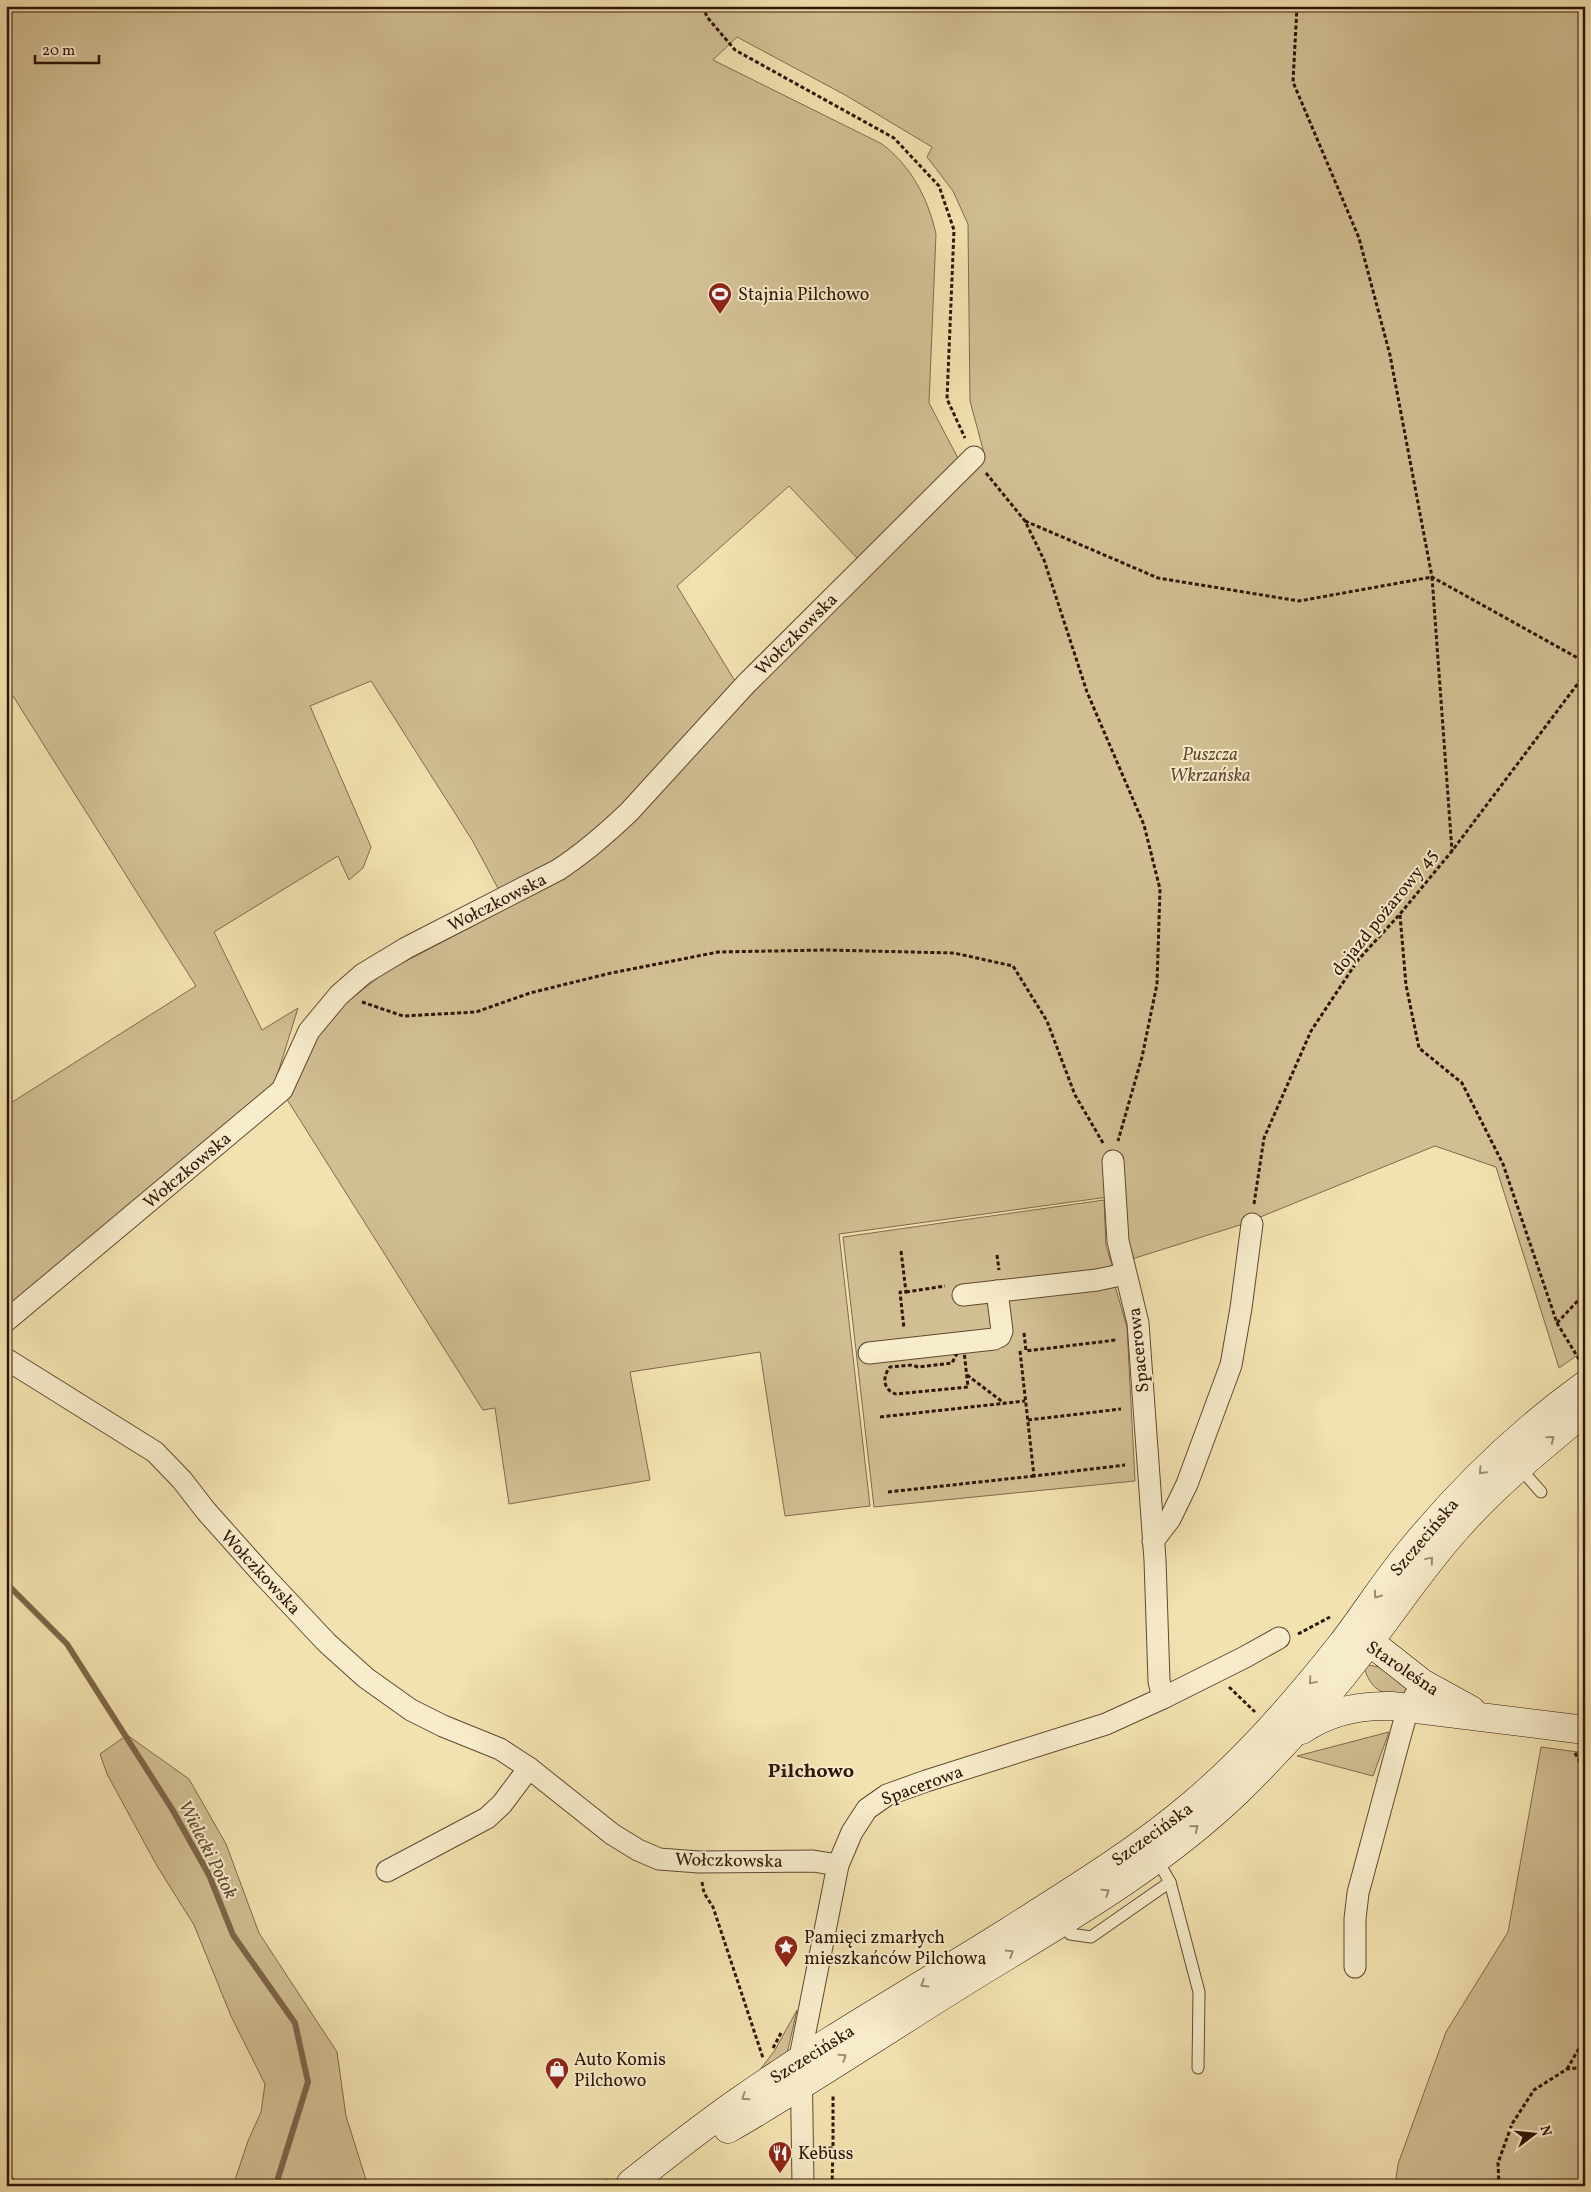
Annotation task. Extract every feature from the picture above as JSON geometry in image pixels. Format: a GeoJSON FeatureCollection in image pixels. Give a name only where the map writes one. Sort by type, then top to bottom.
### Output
{"type":"FeatureCollection","features":[{"type":"Feature","properties":{"kind":"main road","name":"Szczecińska"},"geometry":{"type":"LineString","coordinates":[[1150,1849],[1191,1806],[1345,1656],[1370,1642],[1424,1567],[1459,1526],[1511,1458],[1585,1385]]}},
{"type":"Feature","properties":{"kind":"main road","name":"Szczecińska"},"geometry":{"type":"LineString","coordinates":[[629,2184],[710,2121],[801,2072],[1059,1910],[1150,1849],[1223,1804],[1275,1754],[1345,1656],[1410,1551],[1444,1511],[1511,1458],[1585,1411]]}},
{"type":"Feature","properties":{"kind":"main road","name":"Staroleśna"},"geometry":{"type":"LineString","coordinates":[[1370,1642],[1422,1683],[1486,1717]]}},
{"type":"Feature","properties":{"kind":"main road","name":"Staroleśna"},"geometry":{"type":"LineString","coordinates":[[1345,1656],[1365,1691],[1400,1707]]}},
{"type":"Feature","properties":{"kind":"main road","name":"Staroleśna"},"geometry":{"type":"LineString","coordinates":[[1275,1754],[1298,1732],[1327,1716],[1358,1707],[1400,1707],[1486,1717],[1579,1740]]}},
{"type":"Feature","properties":{"kind":"street","name":"Wołczkowska"},"geometry":{"type":"LineString","coordinates":[[6,1321],[282,1090],[309,1031],[339,995],[363,974],[406,948],[558,870],[576,858],[608,831],[629,812],[746,684],[974,457]]}},
{"type":"Feature","properties":{"kind":"street","name":"Spacerowa"},"geometry":{"type":"LineString","coordinates":[[1113,1161],[1118,1241],[1138,1323],[1153,1541],[1159,1681],[1163,1698]]}},
{"type":"Feature","properties":{"kind":"street"},"geometry":{"type":"LineString","coordinates":[[1153,1541],[1170,1518],[1187,1484],[1231,1365],[1252,1224]]}},
{"type":"Feature","properties":{"kind":"street"},"geometry":{"type":"LineString","coordinates":[[963,1295],[1097,1280],[1125,1274]]}},
{"type":"Feature","properties":{"kind":"street"},"geometry":{"type":"LineString","coordinates":[[869,1353],[1000,1336],[1002,1331],[997,1291]]}},
{"type":"Feature","properties":{"kind":"street","name":"Wołczkowska"},"geometry":{"type":"LineString","coordinates":[[6,1359],[155,1452],[182,1480],[206,1511],[265,1577],[327,1643],[366,1678],[411,1710],[443,1726],[500,1749],[529,1768],[612,1834],[638,1850],[659,1859],[699,1862],[805,1860],[838,1865]]}},
{"type":"Feature","properties":{"kind":"street","name":"Spacerowa"},"geometry":{"type":"LineString","coordinates":[[803,2186],[801,2072],[809,2005],[838,1865],[852,1832],[866,1809],[877,1800],[926,1781],[1106,1724],[1214,1673],[1279,1638]]}},
{"type":"Feature","properties":{"kind":"street"},"geometry":{"type":"LineString","coordinates":[[1355,1967],[1355,1919],[1358,1893],[1400,1707],[1422,1683]]}},
{"type":"Feature","properties":{"kind":"street"},"geometry":{"type":"LineString","coordinates":[[388,1871],[487,1818],[502,1804],[529,1768]]}},
{"type":"Feature","properties":{"kind":"lane"},"geometry":{"type":"LineString","coordinates":[[1511,1458],[1541,1492]]}},
{"type":"Feature","properties":{"kind":"lane"},"geometry":{"type":"LineString","coordinates":[[1150,1849],[1170,1882],[1199,1992],[1198,2068]]}},
{"type":"Feature","properties":{"kind":"lane"},"geometry":{"type":"LineString","coordinates":[[1059,1910],[1070,1934],[1091,1937],[1170,1882]]}},
{"type":"Feature","properties":{"kind":"lane"},"geometry":{"type":"LineString","coordinates":[[6,2178],[10,2186]]}},
{"type":"Feature","properties":{"kind":"path"},"geometry":{"type":"LineString","coordinates":[[703,6],[707,18],[734,50],[894,138],[939,186],[954,230],[947,399],[974,457],[1025,521],[1044,560],[1087,692],[1144,825],[1160,889],[1157,984],[1142,1057],[1113,1161]]}},
{"type":"Feature","properties":{"kind":"path"},"geometry":{"type":"LineString","coordinates":[[1297,6],[1293,82],[1359,238],[1390,356],[1432,577],[1452,851]]}},
{"type":"Feature","properties":{"kind":"path"},"geometry":{"type":"LineString","coordinates":[[1025,521],[1158,578],[1299,601],[1432,577],[1585,662]]}},
{"type":"Feature","properties":{"kind":"path","name":"dojazd pożarowy 45"},"geometry":{"type":"LineString","coordinates":[[1252,1224],[1264,1138],[1311,1031],[1358,960],[1400,914],[1452,851],[1585,674]]}},
{"type":"Feature","properties":{"kind":"path"},"geometry":{"type":"LineString","coordinates":[[1400,914],[1406,985],[1419,1048],[1462,1083],[1503,1164],[1557,1323],[1584,1368]]}},
{"type":"Feature","properties":{"kind":"path"},"geometry":{"type":"LineString","coordinates":[[339,995],[403,1016],[476,1012],[530,994],[611,973],[718,952],[826,950],[954,953],[1013,966],[1047,1021],[1075,1095],[1113,1161]]}},
{"type":"Feature","properties":{"kind":"path"},"geometry":{"type":"LineString","coordinates":[[901,1251],[906,1292],[900,1292],[907,1349]]}},
{"type":"Feature","properties":{"kind":"path"},"geometry":{"type":"LineString","coordinates":[[1557,1323],[1585,1293]]}},
{"type":"Feature","properties":{"kind":"path"},"geometry":{"type":"LineString","coordinates":[[1023,1324],[1026,1351],[1116,1340]]}},
{"type":"Feature","properties":{"kind":"path"},"geometry":{"type":"LineString","coordinates":[[963,1342],[968,1387],[896,1394],[889,1392],[885,1385],[886,1372],[890,1367],[912,1365],[918,1368],[952,1363],[963,1342]]}},
{"type":"Feature","properties":{"kind":"path"},"geometry":{"type":"LineString","coordinates":[[1020,1351],[1034,1476]]}},
{"type":"Feature","properties":{"kind":"path"},"geometry":{"type":"LineString","coordinates":[[967,1375],[1004,1403]]}},
{"type":"Feature","properties":{"kind":"path"},"geometry":{"type":"LineString","coordinates":[[880,1417],[1025,1401]]}},
{"type":"Feature","properties":{"kind":"path"},"geometry":{"type":"LineString","coordinates":[[1028,1420],[1121,1409]]}},
{"type":"Feature","properties":{"kind":"path"},"geometry":{"type":"LineString","coordinates":[[888,1492],[1126,1465]]}},
{"type":"Feature","properties":{"kind":"path"},"geometry":{"type":"LineString","coordinates":[[1279,1638],[1287,1640],[1331,1617]]}},
{"type":"Feature","properties":{"kind":"path"},"geometry":{"type":"LineString","coordinates":[[1214,1673],[1256,1713]]}},
{"type":"Feature","properties":{"kind":"path"},"geometry":{"type":"LineString","coordinates":[[1579,1740],[1585,1770]]}},
{"type":"Feature","properties":{"kind":"path"},"geometry":{"type":"LineString","coordinates":[[699,1862],[704,1893],[713,1907],[764,2060]]}},
{"type":"Feature","properties":{"kind":"path"},"geometry":{"type":"LineString","coordinates":[[1567,2070],[1585,2038]]}},
{"type":"Feature","properties":{"kind":"path"},"geometry":{"type":"LineString","coordinates":[[1498,2186],[1498,2163],[1512,2124],[1534,2090],[1567,2070],[1585,2067]]}},
{"type":"Feature","properties":{"kind":"path"},"geometry":{"type":"LineString","coordinates":[[832,2186],[833,2085]]}},
{"type":"Feature","properties":{"kind":"path"},"geometry":{"type":"LineString","coordinates":[[814,2148],[832,2148]]}},
{"type":"Feature","properties":{"kind":"green space","name":"Puszcza Wkrzańska"},"geometry":{"type":"Polygon","coordinates":[[[6,6],[1585,6],[1585,1350],[1559,1368],[1496,1167],[1435,1146],[1243,1224],[1132,1259],[1124,1215],[1108,1197],[839,1234],[870,1506],[785,1516],[760,1352],[630,1372],[650,1480],[509,1504],[495,1408],[483,1410],[276,1082],[6,1310],[6,1106],[196,986],[6,685],[6,6]],[[737,37],[713,60],[882,144],[902,162],[917,184],[933,221],[936,234],[929,403],[960,462],[858,559],[789,486],[677,586],[738,686],[646,783],[587,838],[555,860],[500,892],[472,840],[371,681],[310,706],[371,847],[363,868],[349,880],[338,856],[214,932],[262,1030],[298,1008],[276,1079],[336,1011],[385,972],[563,879],[723,723],[985,457],[970,401],[968,224],[953,191],[927,157],[932,147],[847,96],[737,37]]]}},
{"type":"Feature","properties":{"kind":"green space"},"geometry":{"type":"Polygon","coordinates":[[[1104,1200],[1106,1246],[1113,1268],[1110,1269],[1127,1327],[1135,1481],[874,1507],[843,1237],[1104,1200]]]}},
{"type":"Feature","properties":{"kind":"green space"},"geometry":{"type":"Polygon","coordinates":[[[1369,1665],[1383,1668],[1408,1687],[1410,1695],[1387,1693],[1376,1688],[1371,1683],[1364,1668],[1369,1665]]]}},
{"type":"Feature","properties":{"kind":"green space"},"geometry":{"type":"Polygon","coordinates":[[[1389,1732],[1373,1776],[1297,1756],[1389,1732]]]}},
{"type":"Feature","properties":{"kind":"green space"},"geometry":{"type":"Polygon","coordinates":[[[127,1735],[189,1779],[226,1844],[259,1933],[337,2052],[346,2116],[368,2186],[233,2186],[248,2141],[261,2112],[265,2084],[231,2016],[194,1925],[157,1866],[107,1774],[100,1754],[127,1735]]]}},
{"type":"Feature","properties":{"kind":"green space"},"geometry":{"type":"Polygon","coordinates":[[[1541,1747],[1585,1753],[1585,2186],[1395,2186],[1398,2164],[1446,2032],[1508,1932],[1541,1747]]]}},
{"type":"Feature","properties":{"kind":"green space"},"geometry":{"type":"Polygon","coordinates":[[[797,2010],[786,2058],[760,2072],[775,2050],[797,2010]]]}},
{"type":"Feature","properties":{"kind":"waterway","name":"Wielecki Potok"},"geometry":{"type":"LineString","coordinates":[[6,1583],[67,1644],[172,1809],[209,1875],[233,1935],[295,2023],[308,2082],[278,2178],[278,2186]]}},
{"type":"Feature","properties":{"kind":"place","name":"Stajnia Pilchowo"},"geometry":{"type":"Point","coordinates":[720,315]}},
{"type":"Feature","properties":{"kind":"place","name":"Pamięci zmarłych mieszkańców Pilchowa"},"geometry":{"type":"Point","coordinates":[786,1968]}},
{"type":"Feature","properties":{"kind":"place","name":"Auto Komis Pilchowo"},"geometry":{"type":"Point","coordinates":[557,2090]}},
{"type":"Feature","properties":{"kind":"place","name":"Kebuss"},"geometry":{"type":"Point","coordinates":[780,2174]}},
{"type":"Feature","properties":{"kind":"district","name":"Pilchowo"},"geometry":{"type":"Point","coordinates":[811,1770]}}]}
